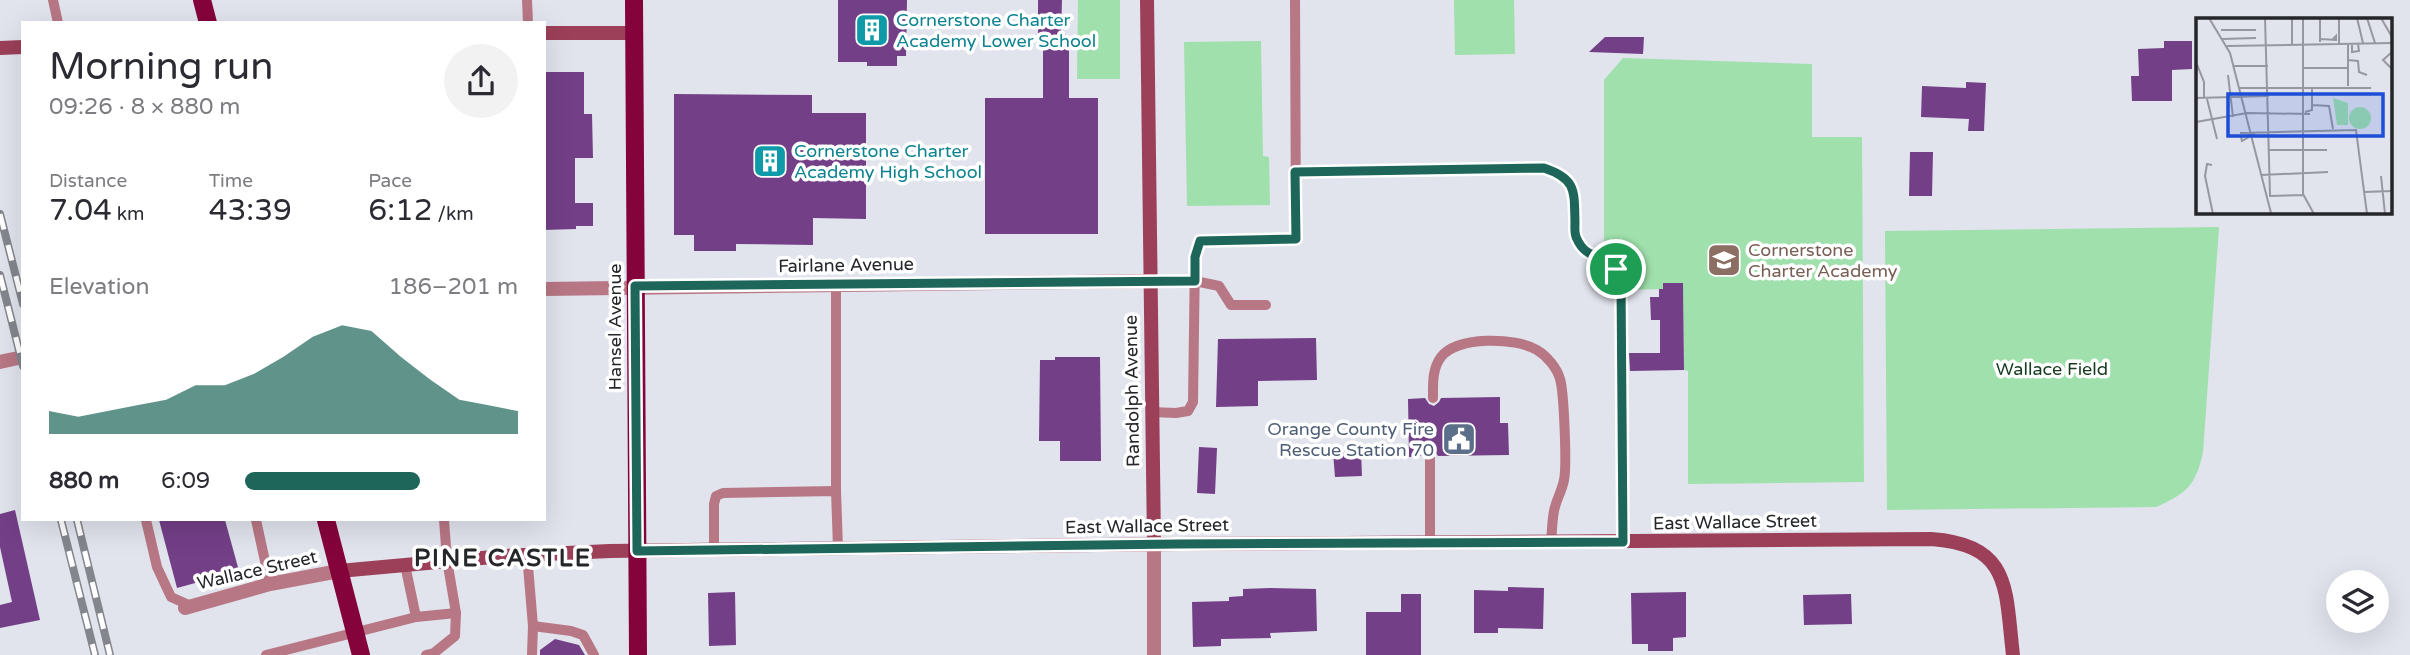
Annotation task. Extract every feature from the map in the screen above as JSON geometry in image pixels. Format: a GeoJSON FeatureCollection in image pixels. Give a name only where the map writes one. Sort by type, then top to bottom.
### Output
{"type":"FeatureCollection","features":[{"type":"Feature","properties":{"kind":"main road"},"geometry":{"type":"LineString","coordinates":[[202,0],[207,21]]}},
{"type":"Feature","properties":{"kind":"main road","name":"Hansel Avenue"},"geometry":{"type":"LineString","coordinates":[[634,0],[638,655]]}},
{"type":"Feature","properties":{"kind":"main road"},"geometry":{"type":"LineString","coordinates":[[326,521],[360,655]]}},
{"type":"Feature","properties":{"kind":"street","name":"Randolph Avenue"},"geometry":{"type":"LineString","coordinates":[[1147,0],[1154,655]]}},
{"type":"Feature","properties":{"kind":"street"},"geometry":{"type":"LineString","coordinates":[[546,33],[634,33]]}},
{"type":"Feature","properties":{"kind":"street"},"geometry":{"type":"LineString","coordinates":[[0,48],[21,47]]}},
{"type":"Feature","properties":{"kind":"street","name":"Fairlane Avenue"},"geometry":{"type":"LineString","coordinates":[[546,289],[1149,281]]}},
{"type":"Feature","properties":{"kind":"street"},"geometry":{"type":"LineString","coordinates":[[0,362],[21,357]]}},
{"type":"Feature","properties":{"kind":"street","name":"East Wallace Street"},"geometry":{"type":"LineString","coordinates":[[339,571],[527,554],[637,551],[1154,544],[1931,539],[1957,541],[1977,549],[1992,561],[2006,594],[2013,655]]}},
{"type":"Feature","properties":{"kind":"street","name":"Wallace Street"},"geometry":{"type":"LineString","coordinates":[[188,607],[270,584],[339,571]]}},
{"type":"Feature","properties":{"kind":"lane"},"geometry":{"type":"LineString","coordinates":[[53,0],[58,21]]}},
{"type":"Feature","properties":{"kind":"lane"},"geometry":{"type":"LineString","coordinates":[[527,0],[527,21]]}},
{"type":"Feature","properties":{"kind":"lane"},"geometry":{"type":"LineString","coordinates":[[1152,412],[1188,411],[1194,402],[1195,257],[1200,241],[1296,239],[1295,0]]}},
{"type":"Feature","properties":{"kind":"lane"},"geometry":{"type":"LineString","coordinates":[[1295,172],[1544,168],[1560,173],[1570,182],[1574,191],[1575,236],[1581,247],[1595,257],[1609,262],[1616,269],[1621,283],[1623,542]]}},
{"type":"Feature","properties":{"kind":"lane"},"geometry":{"type":"LineString","coordinates":[[1149,281],[1195,281],[1219,286],[1231,305],[1266,305]]}},
{"type":"Feature","properties":{"kind":"lane"},"geometry":{"type":"LineString","coordinates":[[836,284],[838,548]]}},
{"type":"Feature","properties":{"kind":"lane"},"geometry":{"type":"LineString","coordinates":[[1433,398],[1436,365],[1442,355],[1468,343],[1507,341],[1538,350],[1547,358],[1560,377],[1562,387],[1565,477],[1554,511],[1551,543]]}},
{"type":"Feature","properties":{"kind":"lane"},"geometry":{"type":"LineString","coordinates":[[1430,456],[1430,544]]}},
{"type":"Feature","properties":{"kind":"lane"},"geometry":{"type":"LineString","coordinates":[[714,550],[716,496],[723,493],[836,491]]}},
{"type":"Feature","properties":{"kind":"lane"},"geometry":{"type":"LineString","coordinates":[[146,521],[157,567],[171,597],[188,607]]}},
{"type":"Feature","properties":{"kind":"lane"},"geometry":{"type":"LineString","coordinates":[[256,521],[270,584]]}},
{"type":"Feature","properties":{"kind":"lane"},"geometry":{"type":"LineString","coordinates":[[426,655],[434,653],[455,636],[456,613],[447,560],[444,521]]}},
{"type":"Feature","properties":{"kind":"lane"},"geometry":{"type":"LineString","coordinates":[[527,554],[533,626],[532,655]]}},
{"type":"Feature","properties":{"kind":"lane"},"geometry":{"type":"LineString","coordinates":[[405,565],[416,617]]}},
{"type":"Feature","properties":{"kind":"lane"},"geometry":{"type":"LineString","coordinates":[[266,655],[416,617],[456,613]]}},
{"type":"Feature","properties":{"kind":"lane"},"geometry":{"type":"LineString","coordinates":[[533,626],[583,635],[594,655]]}},
{"type":"Feature","properties":{"kind":"lane"},"geometry":{"type":"LineString","coordinates":[[319,643],[322,655]]}},
{"type":"Feature","properties":{"kind":"green space"},"geometry":{"type":"Polygon","coordinates":[[[1078,0],[1120,0],[1120,79],[1077,79],[1078,0]]]}},
{"type":"Feature","properties":{"kind":"green space"},"geometry":{"type":"Polygon","coordinates":[[[1454,0],[1514,0],[1515,54],[1455,55],[1454,0]]]}},
{"type":"Feature","properties":{"kind":"green space"},"geometry":{"type":"Polygon","coordinates":[[[1261,41],[1263,156],[1269,157],[1270,205],[1187,206],[1184,42],[1261,41]]]}},
{"type":"Feature","properties":{"kind":"green space"},"geometry":{"type":"Polygon","coordinates":[[[1623,58],[1812,64],[1812,137],[1862,137],[1864,482],[1688,484],[1688,371],[1684,370],[1683,283],[1663,283],[1663,289],[1627,290],[1621,268],[1614,260],[1604,255],[1604,80],[1623,58]]]}},
{"type":"Feature","properties":{"kind":"green space","name":"Wallace Field"},"geometry":{"type":"Polygon","coordinates":[[[2219,227],[2203,452],[2197,473],[2183,492],[2156,507],[1887,510],[1885,231],[2219,227]]]}},
{"type":"Feature","properties":{"kind":"building","name":"Cornerstone Charter Academy Lower School"},"geometry":{"type":"Polygon","coordinates":[[[838,0],[907,0],[906,56],[897,56],[897,66],[838,62],[838,0]]]}},
{"type":"Feature","properties":{"kind":"building"},"geometry":{"type":"Polygon","coordinates":[[[1038,0],[1062,0],[1061,34],[1066,34],[1066,40],[1069,40],[1069,98],[1098,98],[1098,234],[985,234],[985,98],[1043,98],[1043,34],[1038,34],[1038,0]]]}},
{"type":"Feature","properties":{"kind":"building"},"geometry":{"type":"Polygon","coordinates":[[[1605,37],[1644,37],[1643,54],[1589,52],[1605,37]]]}},
{"type":"Feature","properties":{"kind":"building"},"geometry":{"type":"Polygon","coordinates":[[[2164,41],[2192,41],[2192,69],[2172,70],[2172,101],[2132,101],[2131,76],[2139,76],[2138,49],[2164,48],[2164,41]]]}},
{"type":"Feature","properties":{"kind":"building"},"geometry":{"type":"Polygon","coordinates":[[[546,72],[584,72],[584,114],[592,114],[593,158],[575,158],[575,203],[593,203],[593,226],[576,226],[576,229],[546,230],[546,72]]]}},
{"type":"Feature","properties":{"kind":"building"},"geometry":{"type":"Polygon","coordinates":[[[1966,82],[1986,83],[1984,131],[1968,131],[1969,119],[1921,117],[1922,86],[1966,88],[1966,82]]]}},
{"type":"Feature","properties":{"kind":"building","name":"Cornerstone Charter Academy High School"},"geometry":{"type":"Polygon","coordinates":[[[674,94],[812,95],[812,113],[866,113],[866,219],[813,218],[813,245],[736,244],[736,251],[694,251],[694,235],[674,235],[674,94]]]}},
{"type":"Feature","properties":{"kind":"building"},"geometry":{"type":"Polygon","coordinates":[[[1910,152],[1933,152],[1932,196],[1909,196],[1910,152]]]}},
{"type":"Feature","properties":{"kind":"building"},"geometry":{"type":"Polygon","coordinates":[[[1663,283],[1683,283],[1684,370],[1630,371],[1629,353],[1660,353],[1660,320],[1651,320],[1650,297],[1659,297],[1659,289],[1663,289],[1663,283]]]}},
{"type":"Feature","properties":{"kind":"building"},"geometry":{"type":"Polygon","coordinates":[[[1316,338],[1317,380],[1258,381],[1258,406],[1216,407],[1218,339],[1316,338]]]}},
{"type":"Feature","properties":{"kind":"building"},"geometry":{"type":"Polygon","coordinates":[[[1055,357],[1100,357],[1101,461],[1060,461],[1060,441],[1039,441],[1040,360],[1055,360],[1055,357]]]}},
{"type":"Feature","properties":{"kind":"building","name":"Orange County Fire Rescue Station 70"},"geometry":{"type":"Polygon","coordinates":[[[1500,397],[1500,423],[1508,423],[1509,455],[1438,456],[1429,448],[1422,456],[1409,457],[1408,399],[1425,398],[1434,406],[1441,398],[1500,397]]]}},
{"type":"Feature","properties":{"kind":"building"},"geometry":{"type":"Polygon","coordinates":[[[1199,447],[1217,448],[1215,494],[1197,493],[1199,447]]]}},
{"type":"Feature","properties":{"kind":"building"},"geometry":{"type":"Polygon","coordinates":[[[1361,451],[1362,476],[1335,477],[1333,452],[1361,451]]]}},
{"type":"Feature","properties":{"kind":"building"},"geometry":{"type":"Polygon","coordinates":[[[15,510],[40,620],[0,628],[0,605],[12,602],[0,547],[0,514],[15,510]]]}},
{"type":"Feature","properties":{"kind":"building"},"geometry":{"type":"Polygon","coordinates":[[[159,521],[225,521],[239,571],[177,588],[159,521]]]}},
{"type":"Feature","properties":{"kind":"building"},"geometry":{"type":"Polygon","coordinates":[[[1508,587],[1544,588],[1543,629],[1498,628],[1498,633],[1474,633],[1474,590],[1508,591],[1508,587]]]}},
{"type":"Feature","properties":{"kind":"building"},"geometry":{"type":"Polygon","coordinates":[[[1243,589],[1316,589],[1317,631],[1270,633],[1271,638],[1221,639],[1221,646],[1193,647],[1192,602],[1229,601],[1229,597],[1243,596],[1243,589]]]}},
{"type":"Feature","properties":{"kind":"building"},"geometry":{"type":"Polygon","coordinates":[[[735,592],[736,645],[709,646],[708,593],[735,592]]]}},
{"type":"Feature","properties":{"kind":"building"},"geometry":{"type":"Polygon","coordinates":[[[1686,592],[1686,637],[1673,638],[1673,651],[1648,651],[1648,644],[1632,644],[1631,593],[1686,592]]]}},
{"type":"Feature","properties":{"kind":"building"},"geometry":{"type":"Polygon","coordinates":[[[1401,594],[1421,594],[1421,655],[1366,655],[1366,612],[1401,612],[1401,594]]]}},
{"type":"Feature","properties":{"kind":"building"},"geometry":{"type":"Polygon","coordinates":[[[1851,594],[1852,624],[1804,625],[1803,595],[1851,594]]]}},
{"type":"Feature","properties":{"kind":"building"},"geometry":{"type":"Polygon","coordinates":[[[555,639],[579,645],[585,655],[540,655],[540,650],[555,639]]]}},
{"type":"Feature","properties":{"kind":"railway"},"geometry":{"type":"LineString","coordinates":[[0,214],[21,296]]}},
{"type":"Feature","properties":{"kind":"railway"},"geometry":{"type":"LineString","coordinates":[[0,275],[21,358]]}},
{"type":"Feature","properties":{"kind":"railway"},"geometry":{"type":"LineString","coordinates":[[61,521],[95,655]]}},
{"type":"Feature","properties":{"kind":"railway"},"geometry":{"type":"LineString","coordinates":[[77,521],[110,655]]}},
{"type":"Feature","properties":{"kind":"place","name":"Cornerstone Charter Academy Lower School"},"geometry":{"type":"Point","coordinates":[872,30]}},
{"type":"Feature","properties":{"kind":"place","name":"Cornerstone Charter Academy High School"},"geometry":{"type":"Point","coordinates":[770,161]}},
{"type":"Feature","properties":{"kind":"place","name":"Cornerstone Charter Academy"},"geometry":{"type":"Point","coordinates":[1724,260]}},
{"type":"Feature","properties":{"kind":"place","name":"Orange County Fire Rescue Station 70"},"geometry":{"type":"Point","coordinates":[1459,439]}},
{"type":"Feature","properties":{"kind":"district","name":"PINE CASTLE"},"geometry":{"type":"Point","coordinates":[503,558]}},
{"type":"Feature","properties":{"kind":"route"},"geometry":{"type":"LineString","coordinates":[[1544,168],[1560,173],[1570,182],[1574,191],[1575,236],[1581,247],[1595,257],[1609,262],[1616,269],[1621,283],[1623,542],[637,551],[635,286],[1195,281],[1195,257],[1200,241],[1296,239],[1295,172],[1544,168]]}}]}
